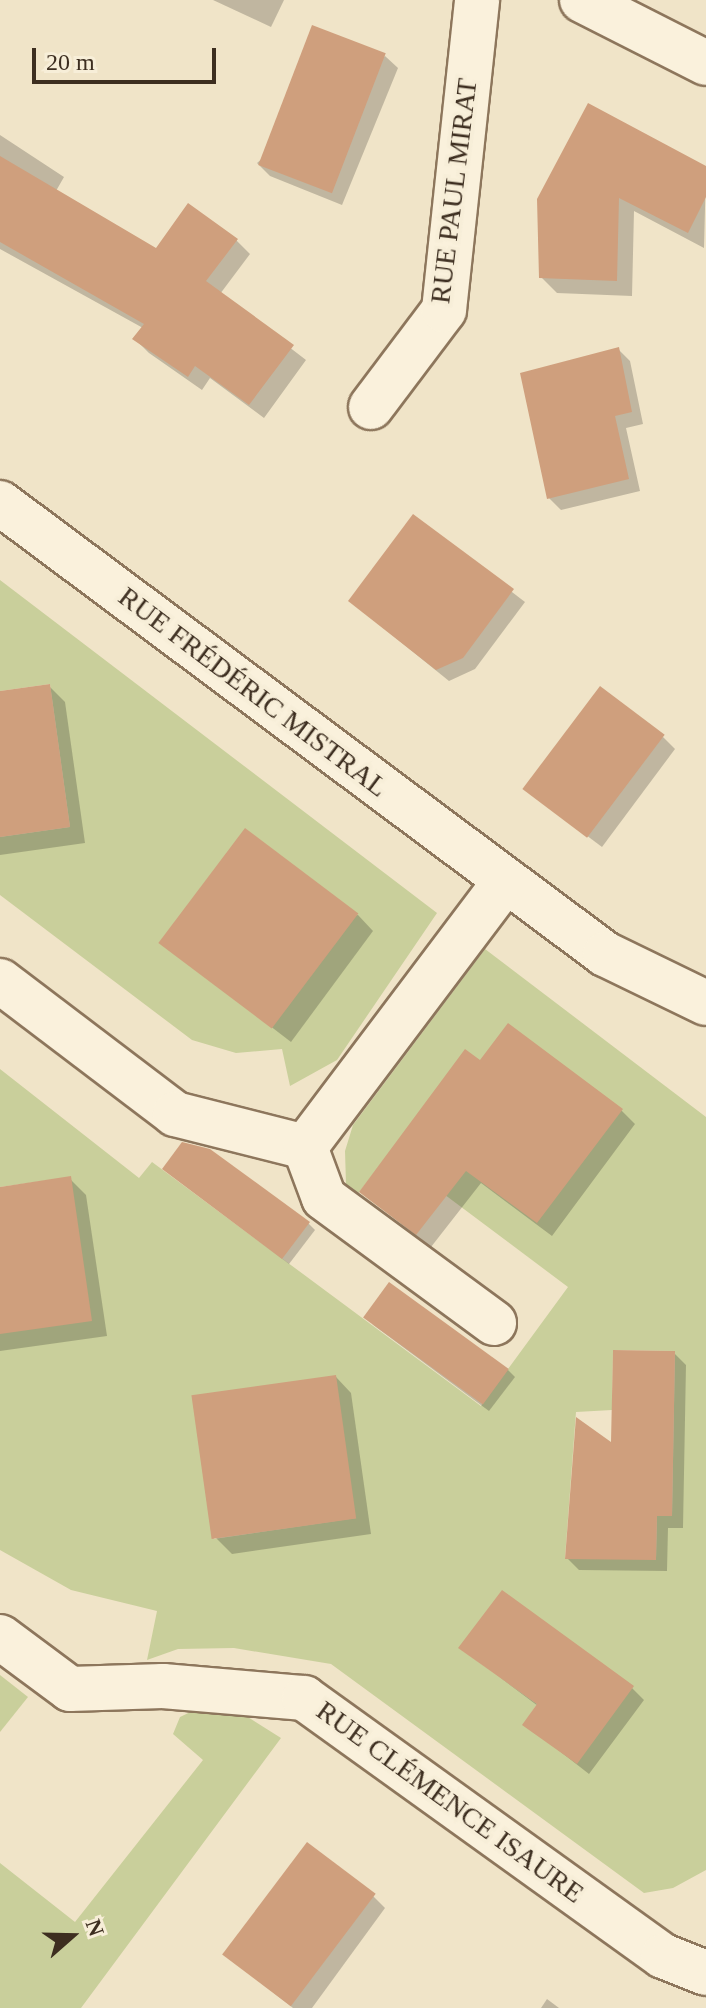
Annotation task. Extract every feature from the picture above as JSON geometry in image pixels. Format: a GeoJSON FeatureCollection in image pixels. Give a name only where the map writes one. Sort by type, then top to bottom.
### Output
{"type":"FeatureCollection","features":[{"type":"Feature","properties":{"kind":"street","name":"RUE PAUL MIRAT"},"geometry":{"type":"LineString","coordinates":[[371,407],[444,310],[477,0]]}},
{"type":"Feature","properties":{"kind":"street"},"geometry":{"type":"LineString","coordinates":[[582,0],[706,63]]}},
{"type":"Feature","properties":{"kind":"street","name":"RUE FRÉDÉRIC MISTRAL"},"geometry":{"type":"LineString","coordinates":[[0,503],[605,954],[706,1003]]}},
{"type":"Feature","properties":{"kind":"street"},"geometry":{"type":"LineString","coordinates":[[305,1147],[506,880]]}},
{"type":"Feature","properties":{"kind":"street"},"geometry":{"type":"LineString","coordinates":[[0,981],[175,1114],[305,1147]]}},
{"type":"Feature","properties":{"kind":"street"},"geometry":{"type":"LineString","coordinates":[[305,1147],[324,1198],[494,1323]]}},
{"type":"Feature","properties":{"kind":"street","name":"RUE CLÉMENCE ISAURE"},"geometry":{"type":"LineString","coordinates":[[0,1637],[70,1689],[163,1686],[304,1698],[663,1956],[706,1973]]}},
{"type":"Feature","properties":{"kind":"green space"},"geometry":{"type":"Polygon","coordinates":[[[0,580],[437,913],[337,1060],[290,1086],[282,1049],[236,1053],[192,1040],[0,895],[0,837],[70,827],[50,684],[0,691],[0,580]]]}},
{"type":"Feature","properties":{"kind":"green space"},"geometry":{"type":"Polygon","coordinates":[[[485,949],[706,1117],[706,1870],[673,1888],[644,1893],[331,1664],[234,1648],[178,1649],[147,1660],[157,1611],[71,1590],[0,1550],[0,1334],[71,1177],[0,1187],[0,1069],[139,1178],[152,1162],[481,1406],[568,1287],[389,1153],[357,1195],[346,1184],[345,1151],[353,1125],[485,949]],[[613,1350],[612,1410],[576,1412],[565,1558],[656,1559],[657,1516],[672,1516],[675,1351],[613,1350]],[[193,1397],[214,1539],[356,1518],[193,1397]],[[459,1648],[537,1704],[523,1725],[633,1686],[459,1648]]]}},
{"type":"Feature","properties":{"kind":"green space"},"geometry":{"type":"Polygon","coordinates":[[[0,1675],[28,1697],[0,1732],[0,1675]]]}},
{"type":"Feature","properties":{"kind":"green space"},"geometry":{"type":"Polygon","coordinates":[[[203,1706],[240,1712],[281,1738],[81,2008],[0,2008],[0,1863],[75,1922],[203,1760],[173,1734],[180,1717],[203,1706]]]}},
{"type":"Feature","properties":{"kind":"building"},"geometry":{"type":"Polygon","coordinates":[[[312,25],[386,53],[332,193],[258,165],[312,25]]]}},
{"type":"Feature","properties":{"kind":"building"},"geometry":{"type":"Polygon","coordinates":[[[588,103],[706,166],[706,197],[688,233],[619,198],[617,281],[539,278],[537,199],[588,103]]]}},
{"type":"Feature","properties":{"kind":"building"},"geometry":{"type":"Polygon","coordinates":[[[0,156],[156,248],[188,203],[238,239],[206,281],[294,345],[249,405],[195,366],[188,377],[132,339],[144,324],[0,242],[0,156]]]}},
{"type":"Feature","properties":{"kind":"building"},"geometry":{"type":"Polygon","coordinates":[[[619,347],[632,412],[615,416],[629,479],[547,499],[520,373],[619,347]]]}},
{"type":"Feature","properties":{"kind":"building"},"geometry":{"type":"Polygon","coordinates":[[[413,514],[514,589],[463,658],[436,670],[348,601],[413,514]]]}},
{"type":"Feature","properties":{"kind":"building"},"geometry":{"type":"Polygon","coordinates":[[[50,684],[70,827],[0,837],[0,691],[50,684]]]}},
{"type":"Feature","properties":{"kind":"building"},"geometry":{"type":"Polygon","coordinates":[[[600,686],[665,735],[587,838],[522,789],[600,686]]]}},
{"type":"Feature","properties":{"kind":"building"},"geometry":{"type":"Polygon","coordinates":[[[245,828],[358,913],[272,1028],[158,943],[245,828]]]}},
{"type":"Feature","properties":{"kind":"building"},"geometry":{"type":"Polygon","coordinates":[[[508,1023],[623,1109],[537,1223],[466,1171],[416,1235],[359,1192],[465,1049],[480,1060],[508,1023]]]}},
{"type":"Feature","properties":{"kind":"building"},"geometry":{"type":"Polygon","coordinates":[[[182,1142],[210,1149],[310,1222],[282,1259],[162,1169],[182,1142]]]}},
{"type":"Feature","properties":{"kind":"building"},"geometry":{"type":"Polygon","coordinates":[[[71,1176],[92,1321],[0,1334],[0,1187],[71,1176]]]}},
{"type":"Feature","properties":{"kind":"building"},"geometry":{"type":"Polygon","coordinates":[[[389,1282],[509,1369],[483,1405],[363,1318],[389,1282]]]}},
{"type":"Feature","properties":{"kind":"building"},"geometry":{"type":"Polygon","coordinates":[[[613,1350],[675,1351],[672,1516],[657,1516],[656,1560],[565,1559],[576,1417],[611,1442],[613,1350]]]}},
{"type":"Feature","properties":{"kind":"building"},"geometry":{"type":"Polygon","coordinates":[[[336,1375],[356,1519],[212,1539],[191,1395],[336,1375]]]}},
{"type":"Feature","properties":{"kind":"building"},"geometry":{"type":"Polygon","coordinates":[[[502,1590],[634,1686],[577,1764],[522,1725],[537,1704],[458,1648],[502,1590]]]}},
{"type":"Feature","properties":{"kind":"building"},"geometry":{"type":"Polygon","coordinates":[[[307,1842],[376,1894],[291,2006],[222,1955],[307,1842]]]}}]}
